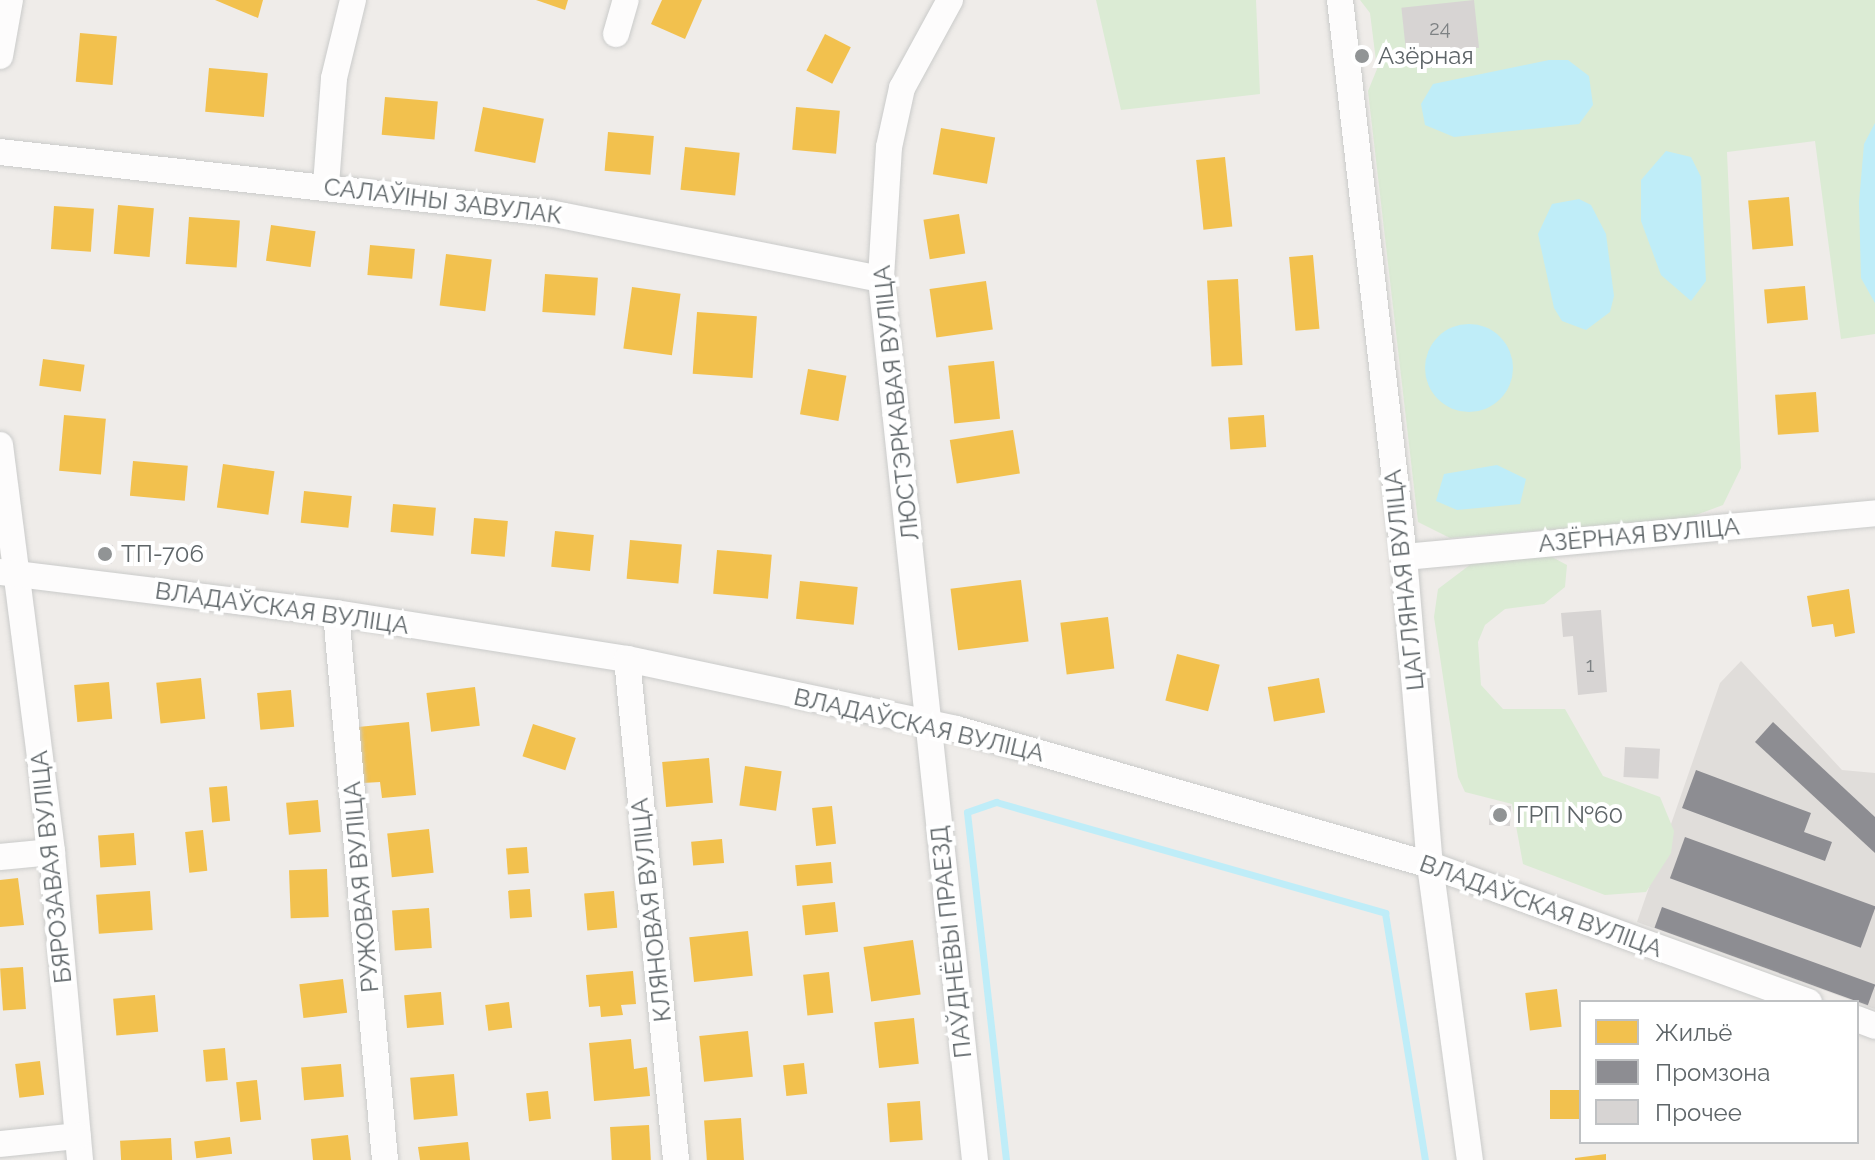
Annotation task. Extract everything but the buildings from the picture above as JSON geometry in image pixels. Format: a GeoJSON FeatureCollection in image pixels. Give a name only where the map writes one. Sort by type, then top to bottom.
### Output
{"type":"FeatureCollection","features":[{"type":"Feature","properties":{"kind":"street"},"geometry":{"type":"LineString","coordinates":[[0,56],[10,0]]}},
{"type":"Feature","properties":{"kind":"street"},"geometry":{"type":"LineString","coordinates":[[326,185],[334,78],[353,0]]}},
{"type":"Feature","properties":{"kind":"street"},"geometry":{"type":"LineString","coordinates":[[616,34],[626,0]]}},
{"type":"Feature","properties":{"kind":"street","name":"ЛЮСТЭРКАВАЯ ВУЛІЦА"},"geometry":{"type":"LineString","coordinates":[[927,723],[881,279],[889,147],[902,88],[950,0]]}},
{"type":"Feature","properties":{"kind":"street","name":"ЦАГЛЯНАЯ ВУЛІЦА"},"geometry":{"type":"LineString","coordinates":[[1340,0],[1404,557],[1430,865],[1470,1160]]}},
{"type":"Feature","properties":{"kind":"street","name":"САЛАЎІНЫ ЗАВУЛАК"},"geometry":{"type":"LineString","coordinates":[[0,152],[326,185],[550,213],[881,279]]}},
{"type":"Feature","properties":{"kind":"street","name":"БЯРОЗАВАЯ ВУЛІЦА"},"geometry":{"type":"LineString","coordinates":[[0,445],[9,573],[52,852],[79,1148]]}},
{"type":"Feature","properties":{"kind":"street","name":"АЗЁРНАЯ ВУЛІЦА"},"geometry":{"type":"LineString","coordinates":[[1404,557],[1875,513]]}},
{"type":"Feature","properties":{"kind":"street","name":"ВЛАДАЎСКАЯ ВУЛІЦА"},"geometry":{"type":"LineString","coordinates":[[9,573],[336,613],[627,659],[927,723],[1430,865],[1803,1000]]}},
{"type":"Feature","properties":{"kind":"street","name":"РУЖОВАЯ ВУЛІЦА"},"geometry":{"type":"LineString","coordinates":[[336,613],[385,1160]]}},
{"type":"Feature","properties":{"kind":"street","name":"КЛЯНОВАЯ ВУЛІЦА"},"geometry":{"type":"LineString","coordinates":[[627,659],[676,1160]]}},
{"type":"Feature","properties":{"kind":"street","name":"ПАЎДНЁВЫ ПРАЕЗД"},"geometry":{"type":"LineString","coordinates":[[927,723],[975,1160]]}},
{"type":"Feature","properties":{"kind":"street"},"geometry":{"type":"LineString","coordinates":[[0,857],[52,852]]}},
{"type":"Feature","properties":{"kind":"street"},"geometry":{"type":"LineString","coordinates":[[0,1144],[79,1148]]}},
{"type":"Feature","properties":{"kind":"shaded area"},"geometry":{"type":"Polygon","coordinates":[[[1741,661],[1842,770],[1875,773],[1875,1009],[1859,1003],[1859,1000],[1850,1000],[1637,922],[1720,683],[1741,661]]]}},
{"type":"Feature","properties":{"kind":"green space"},"geometry":{"type":"Polygon","coordinates":[[[1096,0],[1256,0],[1260,94],[1121,110],[1096,0]]]}},
{"type":"Feature","properties":{"kind":"green space"},"geometry":{"type":"Polygon","coordinates":[[[1360,0],[1875,0],[1875,334],[1841,339],[1815,141],[1727,152],[1741,468],[1723,505],[1688,518],[1450,538],[1418,522],[1368,91],[1377,69],[1370,13],[1360,0]]]}},
{"type":"Feature","properties":{"kind":"green space"},"geometry":{"type":"Polygon","coordinates":[[[1550,556],[1567,565],[1565,587],[1544,604],[1505,609],[1485,625],[1478,642],[1481,685],[1503,709],[1565,709],[1603,776],[1660,797],[1674,831],[1671,853],[1646,892],[1605,895],[1523,864],[1512,804],[1465,792],[1458,777],[1434,617],[1438,589],[1475,561],[1550,556]]]}},
{"type":"Feature","properties":{"kind":"water"},"geometry":{"type":"Polygon","coordinates":[[[1549,60],[1568,60],[1589,76],[1593,105],[1579,124],[1454,137],[1425,125],[1421,104],[1433,84],[1549,60]]]}},
{"type":"Feature","properties":{"kind":"water"},"geometry":{"type":"Polygon","coordinates":[[[1875,123],[1875,303],[1861,278],[1859,202],[1864,144],[1875,123]]]}},
{"type":"Feature","properties":{"kind":"water"},"geometry":{"type":"Polygon","coordinates":[[[1666,151],[1691,157],[1701,177],[1706,281],[1691,301],[1661,275],[1641,221],[1641,180],[1666,151]]]}},
{"type":"Feature","properties":{"kind":"water"},"geometry":{"type":"Polygon","coordinates":[[[1579,199],[1591,205],[1606,234],[1614,296],[1610,312],[1586,330],[1562,321],[1554,308],[1538,234],[1552,204],[1579,199]]]}},
{"type":"Feature","properties":{"kind":"water"},"geometry":{"type":"Polygon","coordinates":[[[1469,324],[1486,328],[1500,337],[1509,351],[1513,368],[1509,385],[1500,399],[1486,408],[1469,412],[1452,408],[1438,399],[1429,385],[1425,368],[1429,351],[1438,337],[1452,328],[1469,324]]]}},
{"type":"Feature","properties":{"kind":"water"},"geometry":{"type":"Polygon","coordinates":[[[1497,465],[1526,479],[1520,504],[1457,510],[1436,501],[1444,474],[1497,465]]]}},
{"type":"Feature","properties":{"kind":"waterway"},"geometry":{"type":"LineString","coordinates":[[1006,1160],[967,812],[996,802],[1385,913],[1425,1160]]}},
{"type":"Feature","properties":{"kind":"place","name":"Азёрная"},"geometry":{"type":"Point","coordinates":[1362,56]}},
{"type":"Feature","properties":{"kind":"place","name":"ТП-706"},"geometry":{"type":"Point","coordinates":[105,554]}},
{"type":"Feature","properties":{"kind":"place","name":"ГРП №60"},"geometry":{"type":"Point","coordinates":[1500,815]}}]}
